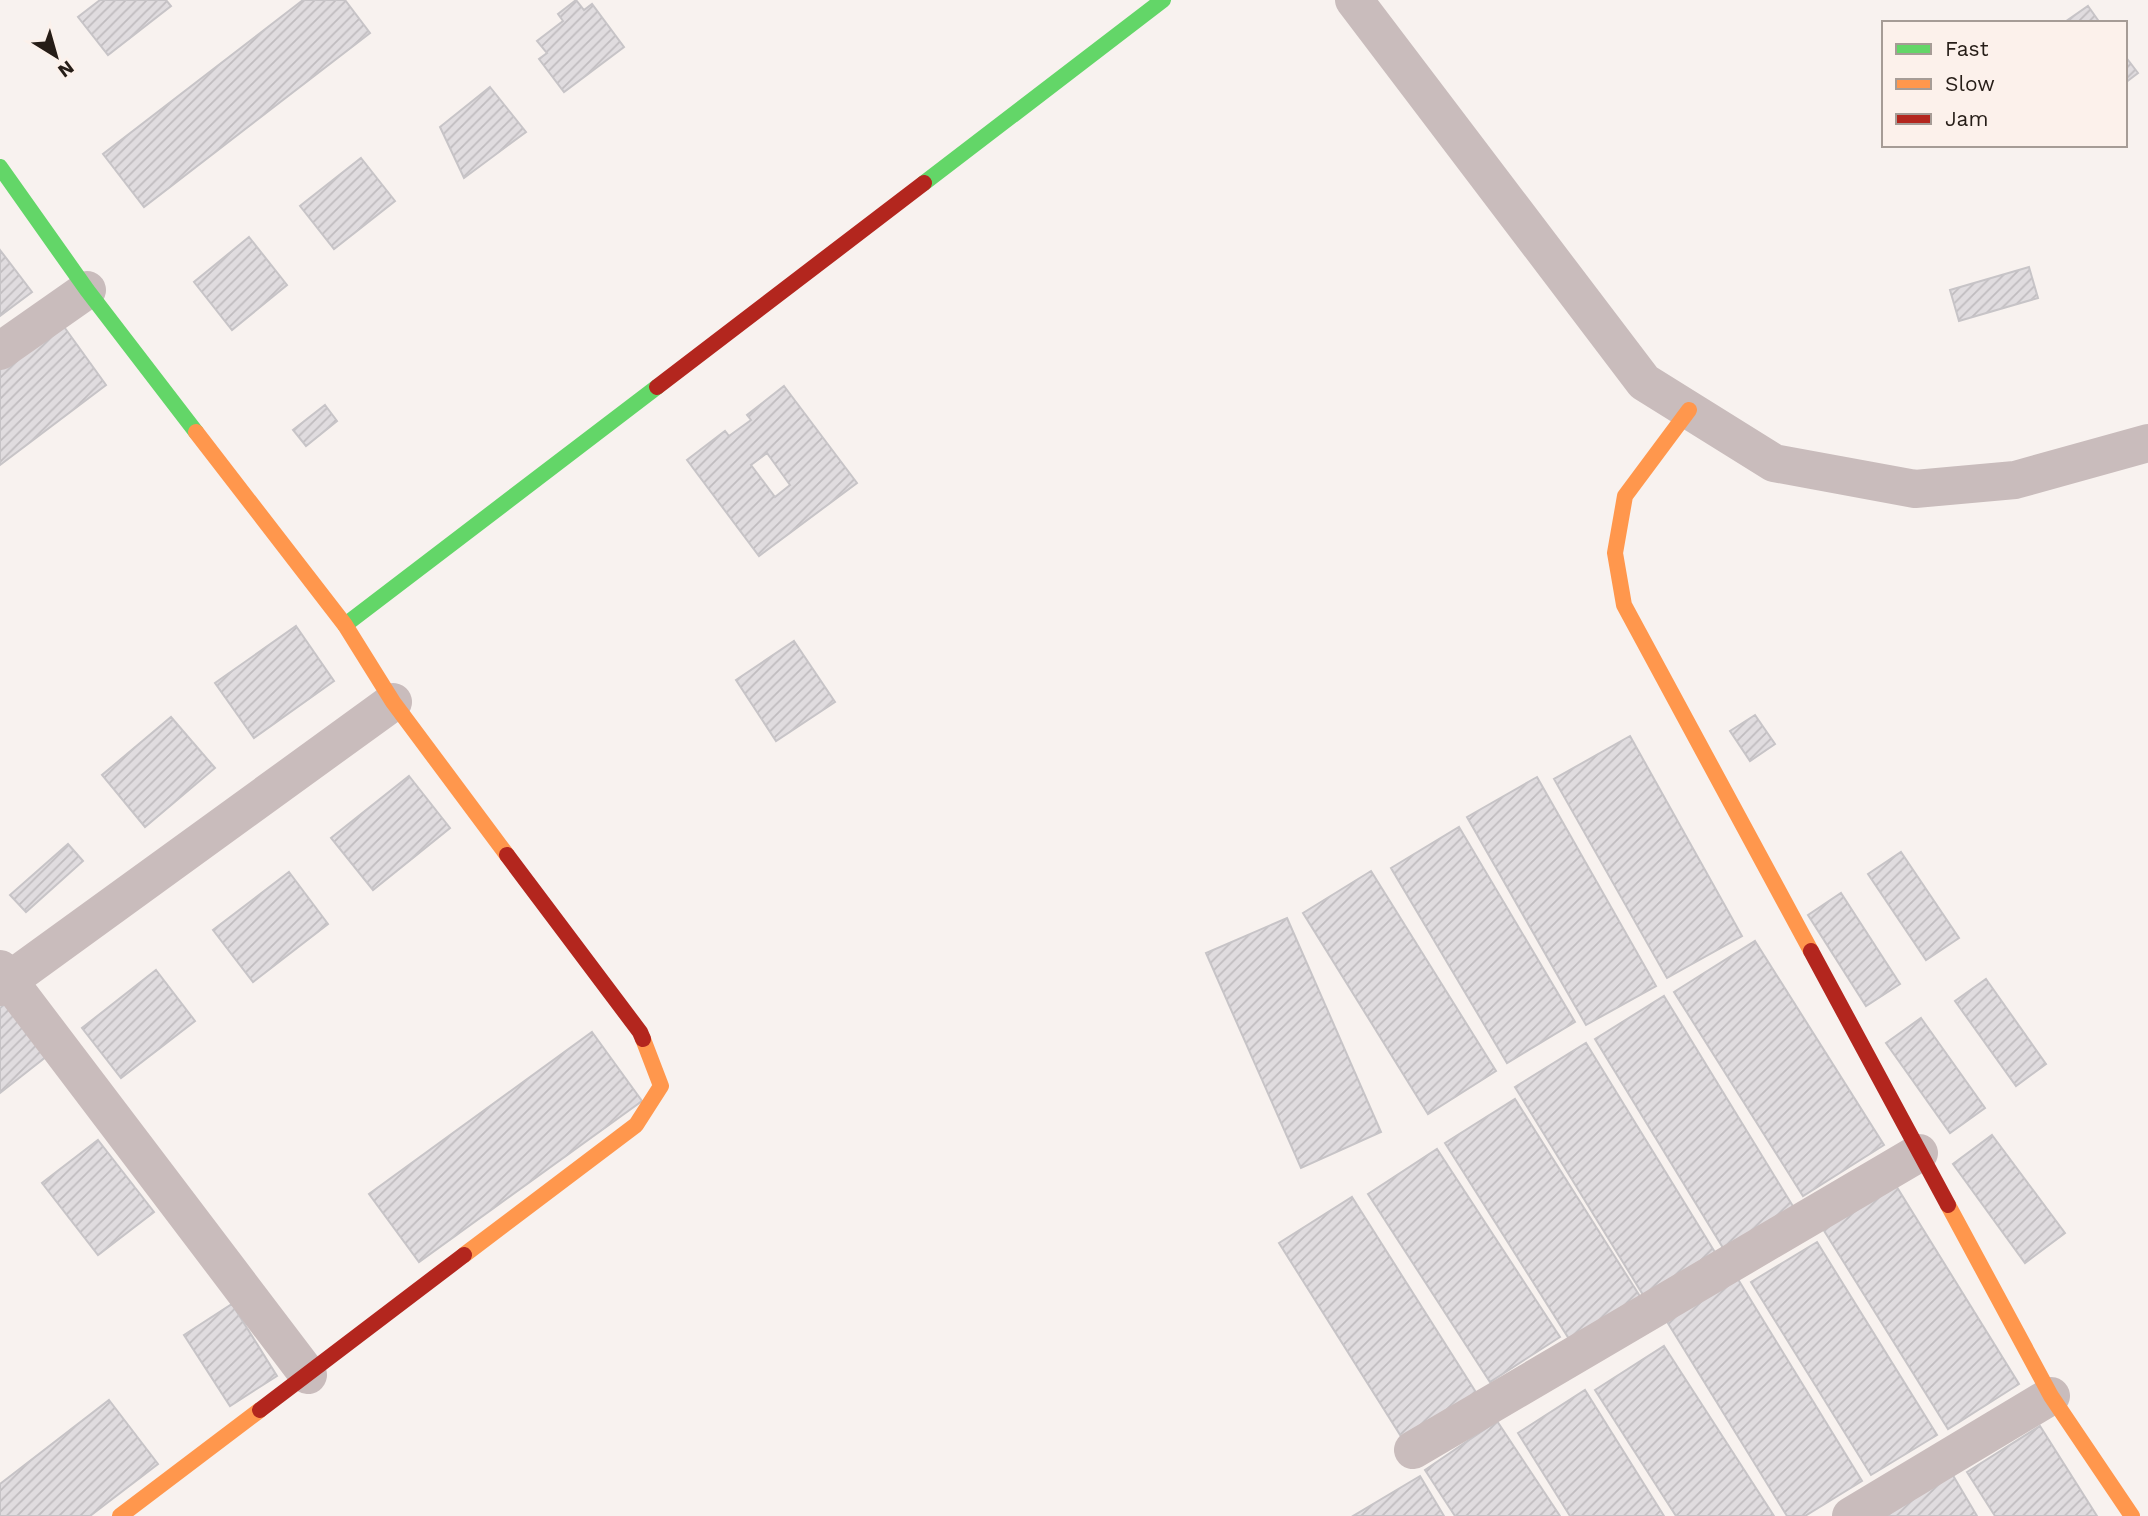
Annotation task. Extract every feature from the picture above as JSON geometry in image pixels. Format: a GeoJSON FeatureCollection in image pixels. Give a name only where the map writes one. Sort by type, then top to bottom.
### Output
{"type":"FeatureCollection","features":[{"type":"Feature","properties":{"kind":"street"},"geometry":{"type":"LineString","coordinates":[[345,625],[1163,0]]}},
{"type":"Feature","properties":{"kind":"street"},"geometry":{"type":"LineString","coordinates":[[1354,0],[1644,382],[1774,463],[1915,489],[2015,480],[2148,443]]}},
{"type":"Feature","properties":{"kind":"street"},"geometry":{"type":"LineString","coordinates":[[0,167],[86,290],[345,625],[393,702],[640,1032],[661,1086],[636,1125],[120,1516]]}},
{"type":"Feature","properties":{"kind":"street"},"geometry":{"type":"LineString","coordinates":[[0,351],[86,290]]}},
{"type":"Feature","properties":{"kind":"street"},"geometry":{"type":"LineString","coordinates":[[1689,410],[1625,496],[1615,552],[1624,605],[2051,1396],[2132,1516]]}},
{"type":"Feature","properties":{"kind":"street"},"geometry":{"type":"LineString","coordinates":[[308,1375],[3,979],[393,702]]}},
{"type":"Feature","properties":{"kind":"street"},"geometry":{"type":"LineString","coordinates":[[1413,1450],[1919,1153]]}},
{"type":"Feature","properties":{"kind":"street"},"geometry":{"type":"LineString","coordinates":[[1851,1516],[2051,1396]]}},
{"type":"Feature","properties":{"kind":"building"},"geometry":{"type":"Polygon","coordinates":[[[100,0],[166,0],[171,6],[108,55],[78,17],[100,0]]]}},
{"type":"Feature","properties":{"kind":"building"},"geometry":{"type":"Polygon","coordinates":[[[303,0],[345,0],[370,33],[144,207],[103,154],[303,0]]]}},
{"type":"Feature","properties":{"kind":"building"},"geometry":{"type":"Polygon","coordinates":[[[576,0],[584,10],[592,4],[624,47],[564,92],[539,59],[547,53],[537,41],[563,21],[558,14],[576,0]]]}},
{"type":"Feature","properties":{"kind":"building"},"geometry":{"type":"Polygon","coordinates":[[[2088,6],[2099,21],[2066,21],[2088,6]]]}},
{"type":"Feature","properties":{"kind":"building"},"geometry":{"type":"Polygon","coordinates":[[[2127,59],[2138,73],[2127,81],[2127,59]]]}},
{"type":"Feature","properties":{"kind":"building"},"geometry":{"type":"Polygon","coordinates":[[[490,87],[526,132],[464,178],[440,127],[490,87]]]}},
{"type":"Feature","properties":{"kind":"building"},"geometry":{"type":"Polygon","coordinates":[[[361,158],[395,201],[334,249],[300,206],[361,158]]]}},
{"type":"Feature","properties":{"kind":"building"},"geometry":{"type":"Polygon","coordinates":[[[249,237],[287,285],[232,330],[194,282],[249,237]]]}},
{"type":"Feature","properties":{"kind":"building"},"geometry":{"type":"Polygon","coordinates":[[[0,250],[32,292],[0,316],[0,250]]]}},
{"type":"Feature","properties":{"kind":"building"},"geometry":{"type":"Polygon","coordinates":[[[2029,267],[2038,298],[1959,321],[1950,290],[2029,267]]]}},
{"type":"Feature","properties":{"kind":"building"},"geometry":{"type":"Polygon","coordinates":[[[62,324],[106,385],[0,465],[0,370],[62,324]]]}},
{"type":"Feature","properties":{"kind":"building"},"geometry":{"type":"Polygon","coordinates":[[[784,386],[857,483],[759,556],[687,460],[725,431],[729,436],[751,420],[747,415],[784,386]],[[767,453],[751,465],[775,497],[790,485],[767,453]]]}},
{"type":"Feature","properties":{"kind":"building"},"geometry":{"type":"Polygon","coordinates":[[[325,405],[337,421],[306,446],[293,430],[325,405]]]}},
{"type":"Feature","properties":{"kind":"building"},"geometry":{"type":"Polygon","coordinates":[[[296,626],[334,681],[254,738],[215,683],[296,626]]]}},
{"type":"Feature","properties":{"kind":"building"},"geometry":{"type":"Polygon","coordinates":[[[794,641],[835,702],[776,741],[736,680],[794,641]]]}},
{"type":"Feature","properties":{"kind":"building"},"geometry":{"type":"Polygon","coordinates":[[[1755,715],[1775,744],[1750,761],[1730,731],[1755,715]]]}},
{"type":"Feature","properties":{"kind":"building"},"geometry":{"type":"Polygon","coordinates":[[[171,717],[215,768],[145,827],[102,775],[171,717]]]}},
{"type":"Feature","properties":{"kind":"building"},"geometry":{"type":"Polygon","coordinates":[[[1630,736],[1742,936],[1667,978],[1554,779],[1630,736]]]}},
{"type":"Feature","properties":{"kind":"building"},"geometry":{"type":"Polygon","coordinates":[[[409,776],[450,828],[373,890],[331,838],[409,776]]]}},
{"type":"Feature","properties":{"kind":"building"},"geometry":{"type":"Polygon","coordinates":[[[1537,777],[1656,986],[1586,1025],[1467,817],[1537,777]]]}},
{"type":"Feature","properties":{"kind":"building"},"geometry":{"type":"Polygon","coordinates":[[[1459,827],[1575,1022],[1507,1063],[1391,868],[1459,827]]]}},
{"type":"Feature","properties":{"kind":"building"},"geometry":{"type":"Polygon","coordinates":[[[68,844],[83,861],[26,912],[10,895],[68,844]]]}},
{"type":"Feature","properties":{"kind":"building"},"geometry":{"type":"Polygon","coordinates":[[[1901,852],[1959,938],[1926,960],[1868,874],[1901,852]]]}},
{"type":"Feature","properties":{"kind":"building"},"geometry":{"type":"Polygon","coordinates":[[[1371,871],[1496,1071],[1428,1114],[1303,913],[1371,871]]]}},
{"type":"Feature","properties":{"kind":"building"},"geometry":{"type":"Polygon","coordinates":[[[289,872],[328,924],[253,982],[213,930],[289,872]]]}},
{"type":"Feature","properties":{"kind":"building"},"geometry":{"type":"Polygon","coordinates":[[[1841,893],[1900,984],[1866,1006],[1808,915],[1841,893]]]}},
{"type":"Feature","properties":{"kind":"building"},"geometry":{"type":"Polygon","coordinates":[[[1287,918],[1381,1132],[1301,1168],[1206,953],[1287,918]]]}},
{"type":"Feature","properties":{"kind":"building"},"geometry":{"type":"Polygon","coordinates":[[[1755,941],[1884,1145],[1803,1196],[1674,992],[1755,941]]]}},
{"type":"Feature","properties":{"kind":"building"},"geometry":{"type":"Polygon","coordinates":[[[156,970],[195,1021],[121,1078],[82,1028],[156,970]]]}},
{"type":"Feature","properties":{"kind":"building"},"geometry":{"type":"Polygon","coordinates":[[[1986,979],[2046,1064],[2016,1086],[1955,1001],[1986,979]]]}},
{"type":"Feature","properties":{"kind":"building"},"geometry":{"type":"Polygon","coordinates":[[[1664,996],[1794,1208],[1725,1251],[1595,1039],[1664,996]]]}},
{"type":"Feature","properties":{"kind":"building"},"geometry":{"type":"Polygon","coordinates":[[[6,1003],[47,1056],[0,1093],[0,1008],[6,1003]]]}},
{"type":"Feature","properties":{"kind":"building"},"geometry":{"type":"Polygon","coordinates":[[[1921,1018],[1985,1108],[1950,1133],[1886,1043],[1921,1018]]]}},
{"type":"Feature","properties":{"kind":"building"},"geometry":{"type":"Polygon","coordinates":[[[592,1032],[642,1101],[419,1262],[369,1194],[592,1032]]]}},
{"type":"Feature","properties":{"kind":"building"},"geometry":{"type":"Polygon","coordinates":[[[1586,1043],[1716,1254],[1645,1298],[1515,1087],[1586,1043]]]}},
{"type":"Feature","properties":{"kind":"building"},"geometry":{"type":"Polygon","coordinates":[[[1515,1099],[1641,1298],[1571,1342],[1445,1143],[1515,1099]]]}},
{"type":"Feature","properties":{"kind":"building"},"geometry":{"type":"Polygon","coordinates":[[[1992,1135],[2065,1233],[2025,1263],[1953,1164],[1992,1135]]]}},
{"type":"Feature","properties":{"kind":"building"},"geometry":{"type":"Polygon","coordinates":[[[98,1140],[154,1212],[98,1255],[42,1183],[98,1140]]]}},
{"type":"Feature","properties":{"kind":"building"},"geometry":{"type":"Polygon","coordinates":[[[1437,1149],[1560,1337],[1490,1382],[1368,1194],[1437,1149]]]}},
{"type":"Feature","properties":{"kind":"building"},"geometry":{"type":"Polygon","coordinates":[[[1895,1184],[2019,1384],[1948,1429],[1823,1229],[1895,1184]]]}},
{"type":"Feature","properties":{"kind":"building"},"geometry":{"type":"Polygon","coordinates":[[[1352,1197],[1477,1394],[1404,1441],[1279,1243],[1352,1197]]]}},
{"type":"Feature","properties":{"kind":"building"},"geometry":{"type":"Polygon","coordinates":[[[1817,1242],[1937,1435],[1871,1475],[1751,1282],[1817,1242]]]}},
{"type":"Feature","properties":{"kind":"building"},"geometry":{"type":"Polygon","coordinates":[[[1736,1276],[1862,1481],[1805,1516],[1787,1516],[1666,1320],[1736,1276]]]}},
{"type":"Feature","properties":{"kind":"building"},"geometry":{"type":"Polygon","coordinates":[[[232,1304],[277,1376],[230,1406],[184,1335],[232,1304]]]}},
{"type":"Feature","properties":{"kind":"building"},"geometry":{"type":"Polygon","coordinates":[[[1664,1346],[1774,1516],[1676,1516],[1595,1390],[1664,1346]]]}},
{"type":"Feature","properties":{"kind":"building"},"geometry":{"type":"Polygon","coordinates":[[[1585,1390],[1664,1516],[1570,1516],[1518,1433],[1585,1390]]]}},
{"type":"Feature","properties":{"kind":"building"},"geometry":{"type":"Polygon","coordinates":[[[109,1400],[158,1464],[90,1516],[0,1516],[0,1484],[109,1400]]]}},
{"type":"Feature","properties":{"kind":"building"},"geometry":{"type":"Polygon","coordinates":[[[1497,1421],[1560,1516],[1455,1516],[1425,1470],[1497,1421]]]}},
{"type":"Feature","properties":{"kind":"building"},"geometry":{"type":"Polygon","coordinates":[[[2040,1426],[2097,1516],[1995,1516],[1967,1472],[2040,1426]]]}},
{"type":"Feature","properties":{"kind":"building"},"geometry":{"type":"Polygon","coordinates":[[[1948,1467],[1977,1516],[1887,1516],[1948,1467]]]}},
{"type":"Feature","properties":{"kind":"building"},"geometry":{"type":"Polygon","coordinates":[[[1420,1476],[1444,1516],[1353,1516],[1420,1476]]]}},
{"type":"Feature","properties":{"kind":"traffic: fast"},"geometry":{"type":"LineString","coordinates":[[924,183],[1163,0]]}},
{"type":"Feature","properties":{"kind":"traffic: fast"},"geometry":{"type":"LineString","coordinates":[[0,167],[87,290],[196,432]]}},
{"type":"Feature","properties":{"kind":"traffic: fast"},"geometry":{"type":"LineString","coordinates":[[345,625],[657,387]]}},
{"type":"Feature","properties":{"kind":"traffic: slow"},"geometry":{"type":"LineString","coordinates":[[1689,410],[1625,496],[1615,553],[1624,605],[1811,951]]}},
{"type":"Feature","properties":{"kind":"traffic: slow"},"geometry":{"type":"LineString","coordinates":[[196,432],[345,625],[393,702],[507,855]]}},
{"type":"Feature","properties":{"kind":"traffic: slow"},"geometry":{"type":"LineString","coordinates":[[464,1255],[636,1125],[661,1086],[643,1039]]}},
{"type":"Feature","properties":{"kind":"traffic: slow"},"geometry":{"type":"LineString","coordinates":[[1948,1205],[2051,1396],[2132,1516]]}},
{"type":"Feature","properties":{"kind":"traffic: slow"},"geometry":{"type":"LineString","coordinates":[[120,1516],[260,1410]]}},
{"type":"Feature","properties":{"kind":"traffic: jam"},"geometry":{"type":"LineString","coordinates":[[657,387],[924,183]]}},
{"type":"Feature","properties":{"kind":"traffic: jam"},"geometry":{"type":"LineString","coordinates":[[507,855],[643,1039]]}},
{"type":"Feature","properties":{"kind":"traffic: jam"},"geometry":{"type":"LineString","coordinates":[[1811,951],[1948,1205]]}},
{"type":"Feature","properties":{"kind":"traffic: jam"},"geometry":{"type":"LineString","coordinates":[[260,1410],[464,1255]]}}]}
